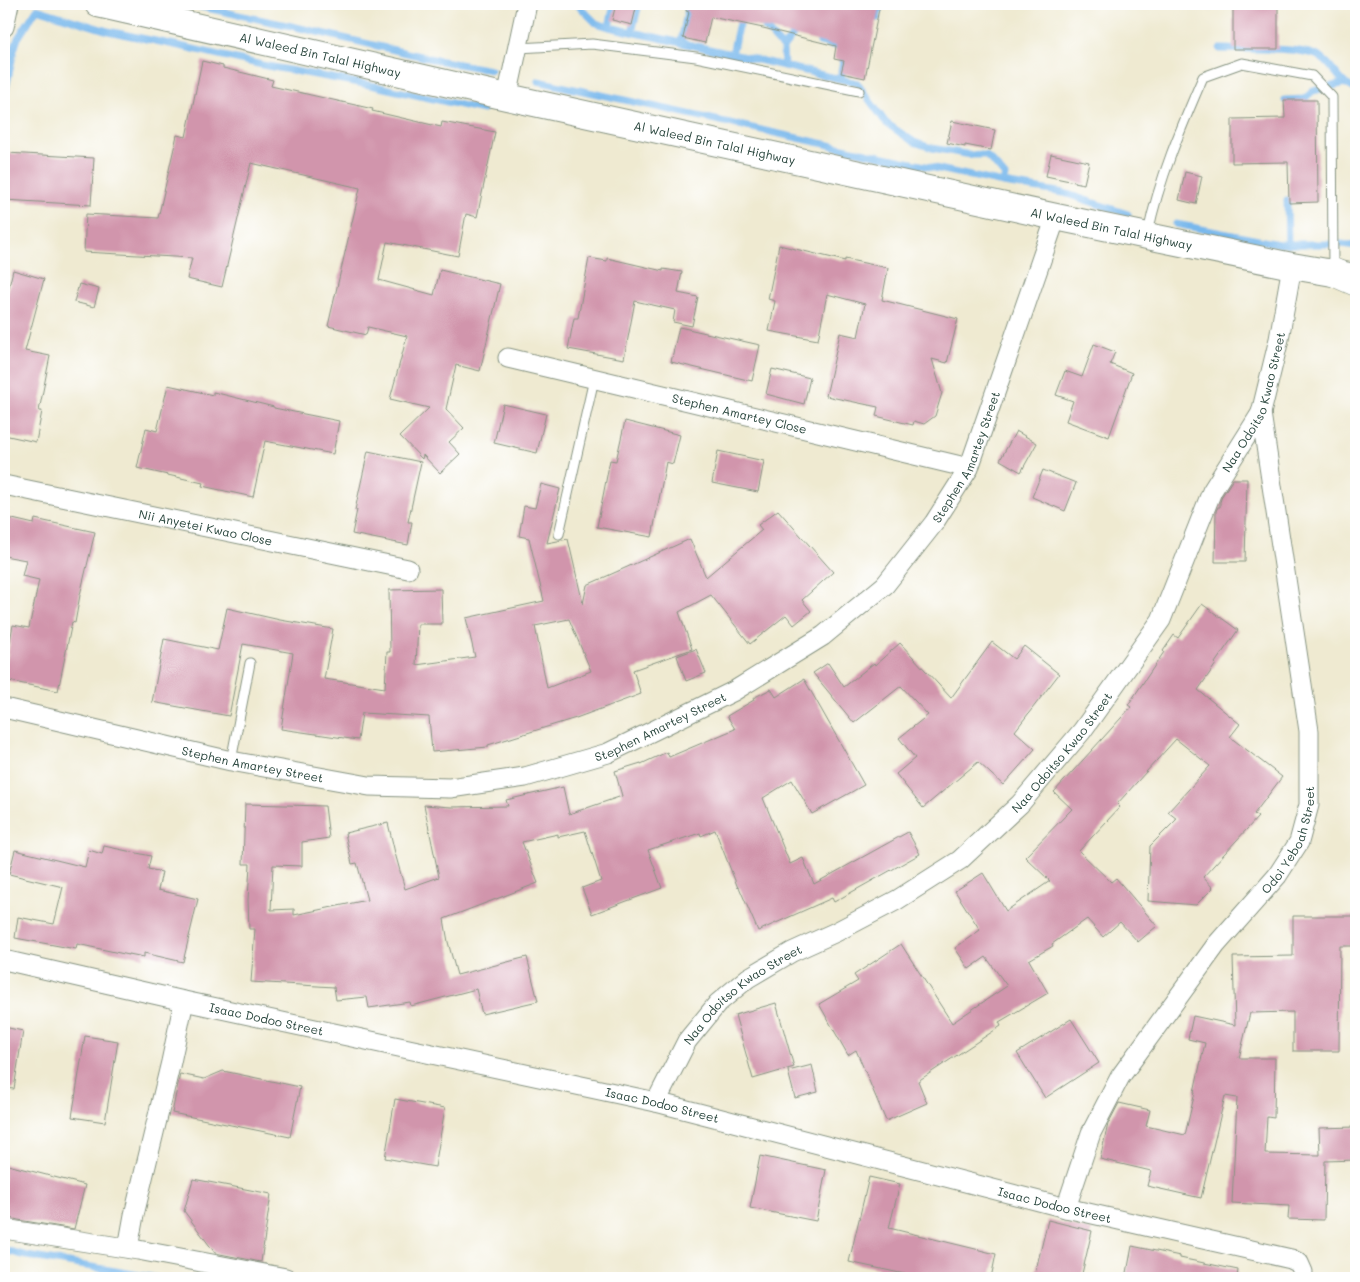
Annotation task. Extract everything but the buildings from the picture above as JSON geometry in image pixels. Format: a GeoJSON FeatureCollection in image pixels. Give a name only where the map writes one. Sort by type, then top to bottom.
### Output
{"type":"FeatureCollection","features":[{"type":"Feature","properties":{"kind":"street"},"geometry":{"type":"LineString","coordinates":[[4,27],[9,4]]}},
{"type":"Feature","properties":{"kind":"street","name":"Al Waleed Bin Talal Highway"},"geometry":{"type":"LineString","coordinates":[[98,4],[508,97],[1056,217],[1292,266],[1351,275]]}},
{"type":"Feature","properties":{"kind":"street"},"geometry":{"type":"LineString","coordinates":[[508,97],[527,4]]}},
{"type":"Feature","properties":{"kind":"street","name":"Stephen Amartey Street"},"geometry":{"type":"LineString","coordinates":[[4,708],[231,761],[369,786],[450,788],[525,776],[608,753],[734,691],[823,636],[885,585],[934,523],[969,468],[1056,217]]}},
{"type":"Feature","properties":{"kind":"street","name":"Naa Odoitso Kwao Street"},"geometry":{"type":"LineString","coordinates":[[656,1102],[687,1041],[718,1003],[748,978],[792,952],[836,932],[897,900],[960,860],[1020,804],[1082,731],[1162,620],[1212,491],[1261,414],[1279,339],[1292,266]]}},
{"type":"Feature","properties":{"kind":"street","name":"Stephen Amartey Close"},"geometry":{"type":"LineString","coordinates":[[508,358],[969,468]]}},
{"type":"Feature","properties":{"kind":"street","name":"Odoi Yeboah Street"},"geometry":{"type":"LineString","coordinates":[[1066,1208],[1091,1133],[1120,1077],[1216,945],[1277,876],[1299,842],[1309,806],[1309,731],[1261,414]]}},
{"type":"Feature","properties":{"kind":"street","name":"Nii Anyetei Kwao Close"},"geometry":{"type":"LineString","coordinates":[[4,485],[408,569]]}},
{"type":"Feature","properties":{"kind":"street","name":"Isaac Dodoo Street"},"geometry":{"type":"LineString","coordinates":[[4,960],[184,1001],[656,1102],[1066,1208],[1291,1259],[1300,1263],[1303,1272],[1302,1278]]}},
{"type":"Feature","properties":{"kind":"street"},"geometry":{"type":"LineString","coordinates":[[128,1248],[184,1001]]}},
{"type":"Feature","properties":{"kind":"street"},"geometry":{"type":"LineString","coordinates":[[4,1229],[128,1248],[286,1278]]}},
{"type":"Feature","properties":{"kind":"lane"},"geometry":{"type":"LineString","coordinates":[[518,48],[592,44],[696,57],[859,91]]}},
{"type":"Feature","properties":{"kind":"lane"},"geometry":{"type":"LineString","coordinates":[[1147,236],[1154,204],[1174,143],[1202,77],[1242,64],[1312,76],[1332,97],[1351,275]]}},
{"type":"Feature","properties":{"kind":"lane"},"geometry":{"type":"LineString","coordinates":[[559,534],[594,379]]}},
{"type":"Feature","properties":{"kind":"lane"},"geometry":{"type":"LineString","coordinates":[[231,761],[250,663]]}},
{"type":"Feature","properties":{"kind":"waterway"},"geometry":{"type":"LineString","coordinates":[[187,4],[437,60],[491,70]]}},
{"type":"Feature","properties":{"kind":"waterway"},"geometry":{"type":"LineString","coordinates":[[577,4],[596,23],[609,27],[857,83],[886,123],[914,142],[932,148],[971,155],[985,155],[1005,176],[1003,183]]}},
{"type":"Feature","properties":{"kind":"waterway"},"geometry":{"type":"LineString","coordinates":[[609,27],[614,4]]}},
{"type":"Feature","properties":{"kind":"waterway"},"geometry":{"type":"LineString","coordinates":[[632,32],[639,4]]}},
{"type":"Feature","properties":{"kind":"waterway"},"geometry":{"type":"LineString","coordinates":[[681,42],[689,4]]}},
{"type":"Feature","properties":{"kind":"waterway"},"geometry":{"type":"LineString","coordinates":[[771,4],[765,28],[783,48],[784,66]]}},
{"type":"Feature","properties":{"kind":"waterway"},"geometry":{"type":"LineString","coordinates":[[877,18],[880,4]]}},
{"type":"Feature","properties":{"kind":"waterway"},"geometry":{"type":"LineString","coordinates":[[4,98],[18,38],[37,9],[108,31],[262,65],[375,86],[483,110]]}},
{"type":"Feature","properties":{"kind":"waterway"},"geometry":{"type":"LineString","coordinates":[[732,54],[740,24]]}},
{"type":"Feature","properties":{"kind":"waterway"},"geometry":{"type":"LineString","coordinates":[[822,33],[820,42],[845,48]]}},
{"type":"Feature","properties":{"kind":"waterway"},"geometry":{"type":"LineString","coordinates":[[783,48],[793,35]]}},
{"type":"Feature","properties":{"kind":"waterway"},"geometry":{"type":"LineString","coordinates":[[1220,49],[1282,49],[1316,55],[1329,64],[1342,81],[1356,90]]}},
{"type":"Feature","properties":{"kind":"waterway"},"geometry":{"type":"LineString","coordinates":[[842,79],[841,71],[845,53]]}},
{"type":"Feature","properties":{"kind":"waterway"},"geometry":{"type":"LineString","coordinates":[[538,81],[1003,183],[1064,193],[1128,214]]}},
{"type":"Feature","properties":{"kind":"waterway"},"geometry":{"type":"LineString","coordinates":[[1285,100],[1304,99],[1313,91],[1345,83]]}},
{"type":"Feature","properties":{"kind":"waterway"},"geometry":{"type":"LineString","coordinates":[[1287,200],[1288,245]]}},
{"type":"Feature","properties":{"kind":"waterway"},"geometry":{"type":"LineString","coordinates":[[1176,224],[1279,244],[1341,244],[1356,246]]}},
{"type":"Feature","properties":{"kind":"waterway"},"geometry":{"type":"LineString","coordinates":[[4,1250],[27,1256],[156,1278]]}}]}
